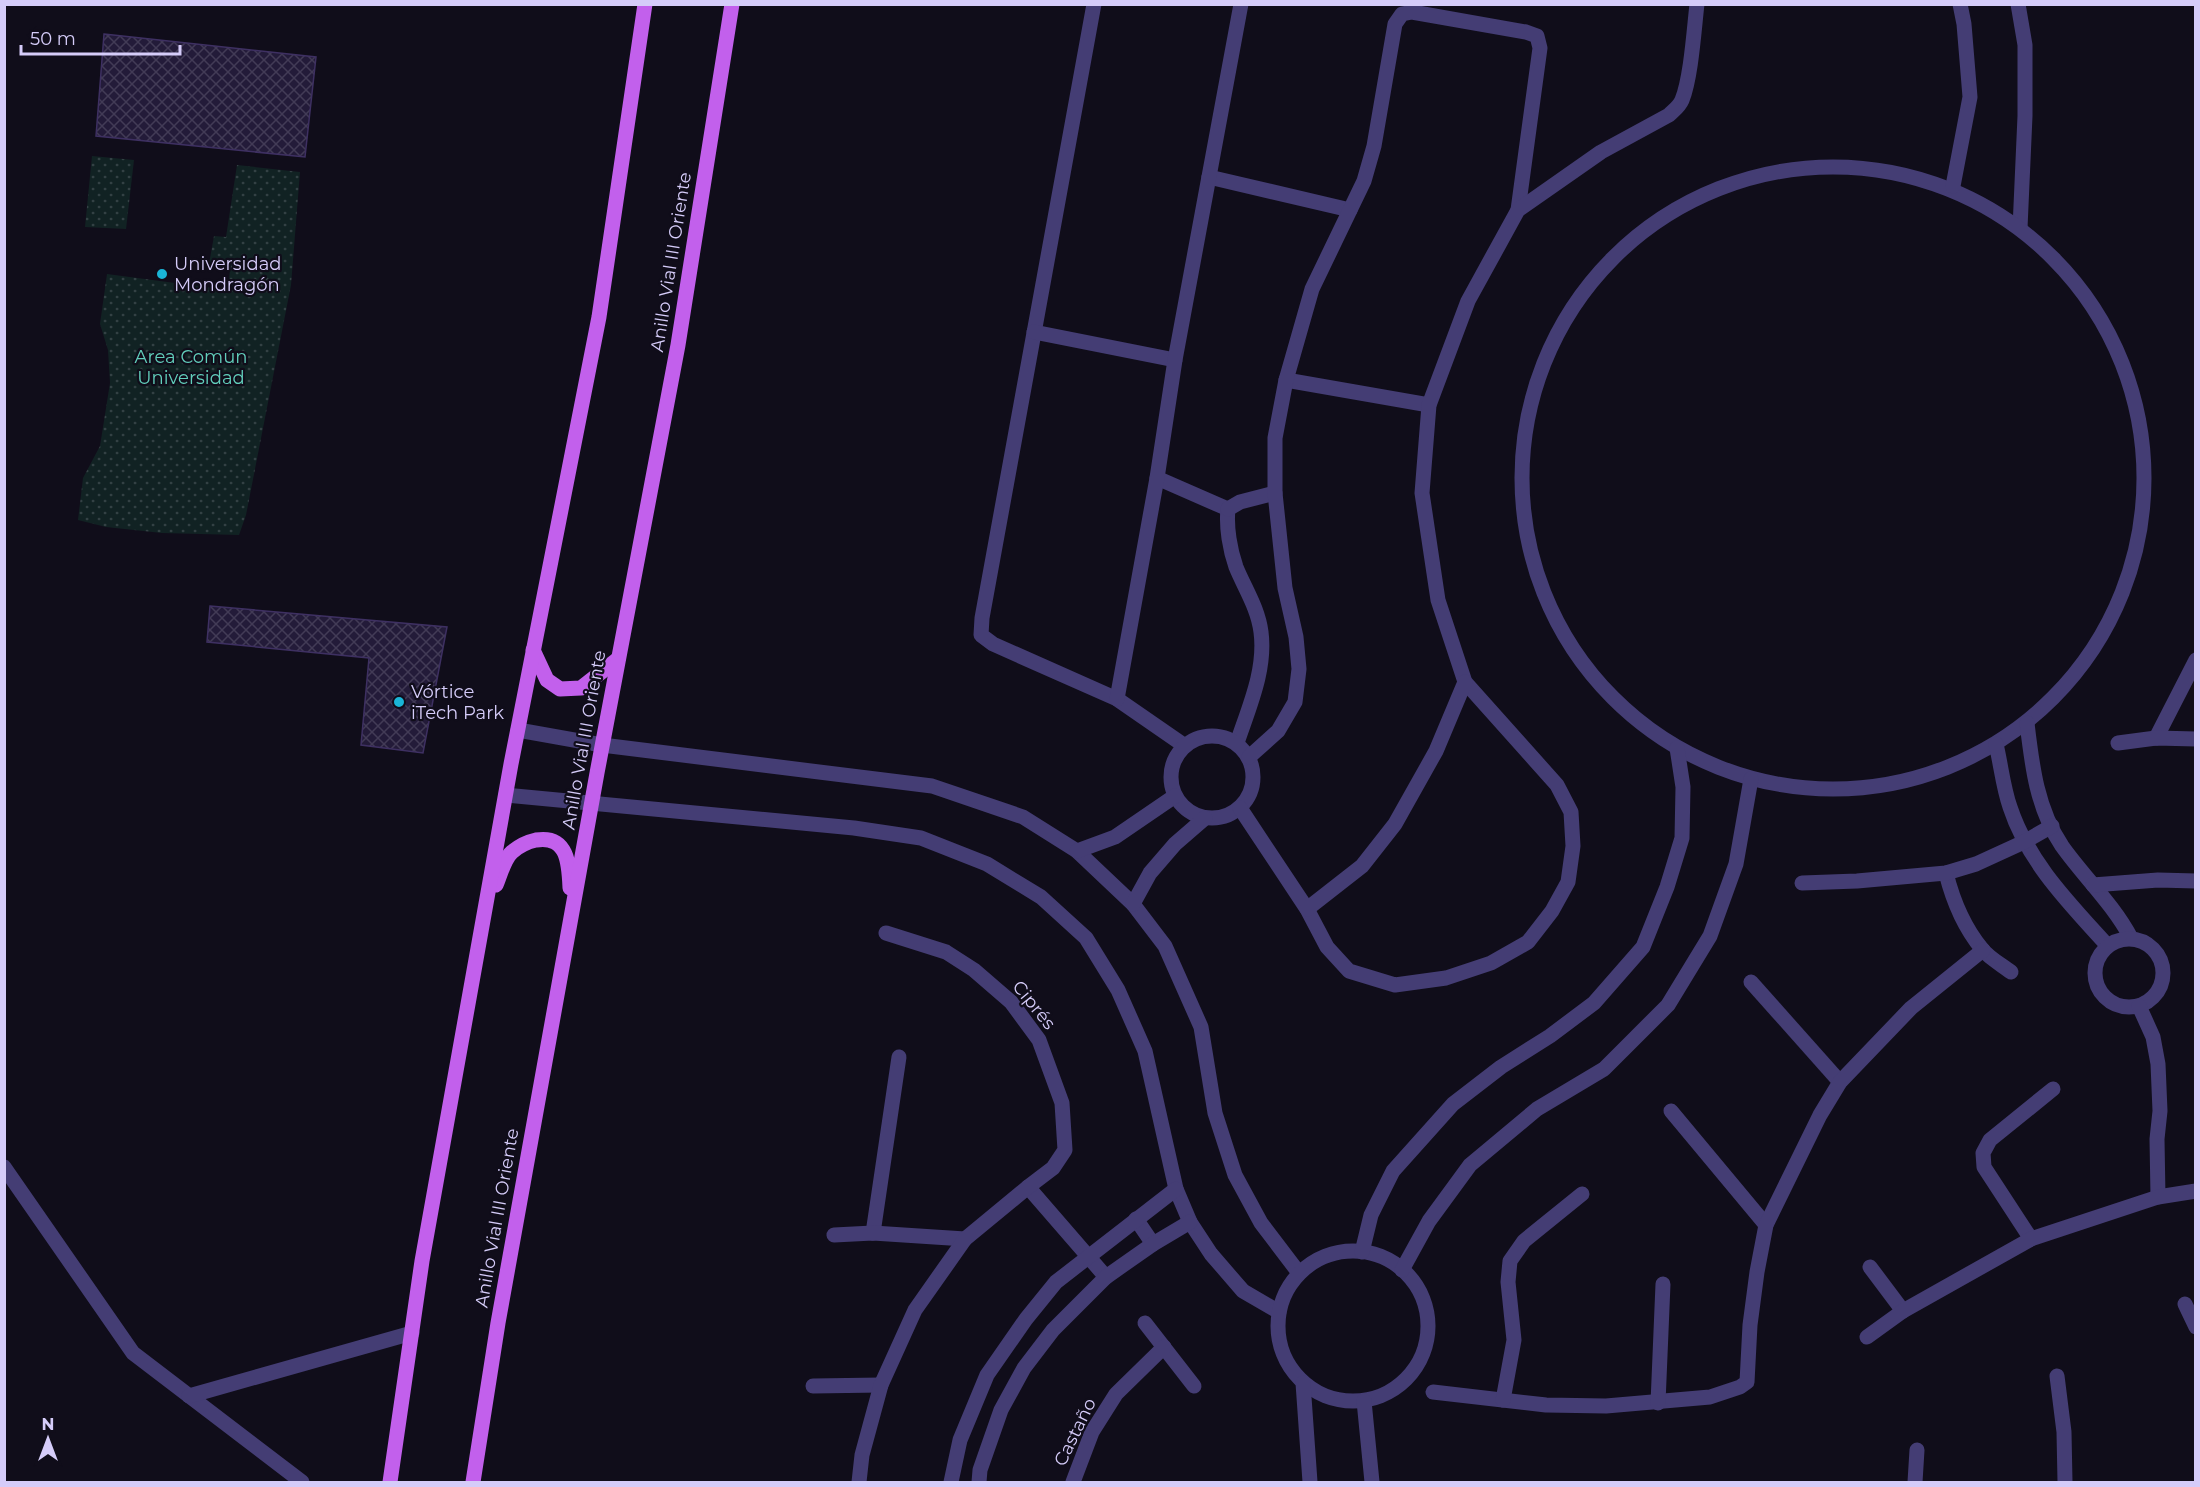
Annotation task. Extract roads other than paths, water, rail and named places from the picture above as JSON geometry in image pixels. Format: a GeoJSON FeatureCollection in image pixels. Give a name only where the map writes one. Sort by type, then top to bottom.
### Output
{"type":"FeatureCollection","features":[{"type":"Feature","properties":{"kind":"main road"},"geometry":{"type":"LineString","coordinates":[[390,1482],[422,1261],[484,914],[533,650],[599,317],[645,4]]}},
{"type":"Feature","properties":{"kind":"main road","name":"Anillo Vial III Oriente"},"geometry":{"type":"LineString","coordinates":[[473,1482],[498,1323],[602,745],[678,345],[732,4]]}},
{"type":"Feature","properties":{"kind":"main road"},"geometry":{"type":"LineString","coordinates":[[533,650],[547,680],[560,689],[581,688],[618,659]]}},
{"type":"Feature","properties":{"kind":"main road"},"geometry":{"type":"LineString","coordinates":[[484,914],[510,853],[527,842],[545,839],[556,842],[562,848],[569,866],[572,918]]}},
{"type":"Feature","properties":{"kind":"street"},"geometry":{"type":"LineString","coordinates":[[1094,4],[984,606],[981,635],[993,644],[1117,699],[1185,746]]}},
{"type":"Feature","properties":{"kind":"street"},"geometry":{"type":"LineString","coordinates":[[1117,699],[1157,478],[1175,360],[1241,4]]}},
{"type":"Feature","properties":{"kind":"street"},"geometry":{"type":"LineString","coordinates":[[1518,210],[1601,152],[1678,108],[1683,98],[1697,4]]}},
{"type":"Feature","properties":{"kind":"street"},"geometry":{"type":"LineString","coordinates":[[1953,186],[1970,97],[1964,24],[1960,4]]}},
{"type":"Feature","properties":{"kind":"street"},"geometry":{"type":"LineString","coordinates":[[2018,4],[2025,45],[2025,116],[2019,228]]}},
{"type":"Feature","properties":{"kind":"street"},"geometry":{"type":"LineString","coordinates":[[1240,808],[1307,909],[1326,947],[1349,971],[1395,985],[1446,978],[1491,963],[1528,942],[1552,911],[1568,882],[1573,846],[1571,812],[1557,785],[1465,682],[1438,600],[1422,494],[1429,405],[1468,301],[1518,210],[1540,48],[1537,36],[1526,32],[1413,12],[1402,14],[1395,24],[1374,146],[1364,181],[1312,289],[1286,380],[1275,438],[1275,493],[1285,588],[1296,637],[1299,669],[1295,702],[1278,731],[1249,757]]}},
{"type":"Feature","properties":{"kind":"street"},"geometry":{"type":"LineString","coordinates":[[1842,167],[1953,186],[1965,196],[2019,228],[2067,271],[2104,322],[2130,380],[2144,442],[2145,505],[2133,567],[2108,626],[2073,678],[2027,723],[1996,744],[1951,767],[1902,782],[1852,789],[1801,788],[1751,779],[1713,766],[1677,748],[1626,711],[1582,665],[1550,611],[1528,551],[1520,488],[1524,425],[1542,364],[1571,308],[1611,259],[1660,219],[1717,189],[1778,172],[1842,167]]}},
{"type":"Feature","properties":{"kind":"street"},"geometry":{"type":"LineString","coordinates":[[1209,177],[1350,210]]}},
{"type":"Feature","properties":{"kind":"street"},"geometry":{"type":"LineString","coordinates":[[1034,332],[1175,360]]}},
{"type":"Feature","properties":{"kind":"street"},"geometry":{"type":"LineString","coordinates":[[1286,380],[1429,405]]}},
{"type":"Feature","properties":{"kind":"street"},"geometry":{"type":"LineString","coordinates":[[1157,478],[1228,508]]}},
{"type":"Feature","properties":{"kind":"street"},"geometry":{"type":"LineString","coordinates":[[1228,508],[1240,501],[1275,493]]}},
{"type":"Feature","properties":{"kind":"street"},"geometry":{"type":"LineString","coordinates":[[1228,508],[1226,523],[1236,566],[1253,601],[1261,632],[1261,669],[1237,743]]}},
{"type":"Feature","properties":{"kind":"street"},"geometry":{"type":"LineString","coordinates":[[2156,738],[2196,660]]}},
{"type":"Feature","properties":{"kind":"street"},"geometry":{"type":"LineString","coordinates":[[1307,909],[1362,866],[1395,824],[1436,751],[1465,682]]}},
{"type":"Feature","properties":{"kind":"street"},"geometry":{"type":"LineString","coordinates":[[2027,723],[2040,805],[2061,844],[2120,918],[2131,938]]}},
{"type":"Feature","properties":{"kind":"street"},"geometry":{"type":"LineString","coordinates":[[518,730],[602,745],[932,786],[1023,817],[1077,851],[1133,904],[1165,946],[1201,1027],[1215,1113],[1235,1175],[1261,1223],[1299,1273]]}},
{"type":"Feature","properties":{"kind":"street"},"geometry":{"type":"LineString","coordinates":[[1220,736],[1237,743],[1249,757],[1254,775],[1251,793],[1240,808],[1223,817],[1205,818],[1188,810],[1175,796],[1170,778],[1174,760],[1185,746],[1201,737],[1220,736]]}},
{"type":"Feature","properties":{"kind":"street"},"geometry":{"type":"LineString","coordinates":[[2118,743],[2156,738],[2196,739]]}},
{"type":"Feature","properties":{"kind":"street"},"geometry":{"type":"LineString","coordinates":[[1996,744],[2009,806],[2024,842],[2048,878],[2107,945]]}},
{"type":"Feature","properties":{"kind":"street"},"geometry":{"type":"LineString","coordinates":[[1362,1252],[1371,1215],[1393,1172],[1454,1104],[1501,1066],[1550,1036],[1594,1003],[1643,947],[1667,887],[1682,838],[1683,787],[1677,748]]}},
{"type":"Feature","properties":{"kind":"street"},"geometry":{"type":"LineString","coordinates":[[1402,1270],[1429,1221],[1470,1165],[1537,1109],[1604,1069],[1668,1005],[1710,936],[1736,864],[1751,779]]}},
{"type":"Feature","properties":{"kind":"street"},"geometry":{"type":"LineString","coordinates":[[506,795],[854,828],[921,838],[987,864],[1041,897],[1086,938],[1118,990],[1145,1051],[1176,1189],[1190,1222],[1211,1254],[1243,1291],[1279,1312]]}},
{"type":"Feature","properties":{"kind":"street"},"geometry":{"type":"LineString","coordinates":[[1077,851],[1115,837],[1175,796]]}},
{"type":"Feature","properties":{"kind":"street"},"geometry":{"type":"LineString","coordinates":[[1133,904],[1150,873],[1175,844],[1205,818]]}},
{"type":"Feature","properties":{"kind":"street"},"geometry":{"type":"LineString","coordinates":[[1802,883],[1857,881],[1946,873],[1976,864],[2052,826]]}},
{"type":"Feature","properties":{"kind":"street"},"geometry":{"type":"LineString","coordinates":[[1946,873],[1953,902],[1966,925],[1983,950],[2011,972]]}},
{"type":"Feature","properties":{"kind":"street"},"geometry":{"type":"LineString","coordinates":[[2093,885],[2158,880],[2196,881]]}},
{"type":"Feature","properties":{"kind":"street","name":"Ciprés"},"geometry":{"type":"LineString","coordinates":[[859,1482],[862,1455],[880,1385],[915,1310],[966,1239],[1053,1168],[1065,1150],[1062,1103],[1039,1040],[1011,1002],[974,970],[946,952],[886,933]]}},
{"type":"Feature","properties":{"kind":"street"},"geometry":{"type":"LineString","coordinates":[[2131,938],[2147,943],[2153,948],[2164,969],[2162,985],[2153,998],[2139,1006],[2123,1007],[2108,1001],[2098,989],[2094,974],[2097,958],[2107,945],[2118,939],[2131,938]]}},
{"type":"Feature","properties":{"kind":"street"},"geometry":{"type":"LineString","coordinates":[[1433,1392],[1546,1405],[1596,1406],[1710,1397],[1740,1387],[1747,1382],[1750,1325],[1766,1224],[1821,1115],[1840,1082],[1911,1008],[1983,950]]}},
{"type":"Feature","properties":{"kind":"street"},"geometry":{"type":"LineString","coordinates":[[1751,982],[1840,1082]]}},
{"type":"Feature","properties":{"kind":"street"},"geometry":{"type":"LineString","coordinates":[[2139,1006],[2153,1037],[2158,1064],[2160,1112],[2157,1139],[2158,1197]]}},
{"type":"Feature","properties":{"kind":"street"},"geometry":{"type":"LineString","coordinates":[[873,1233],[899,1057]]}},
{"type":"Feature","properties":{"kind":"street"},"geometry":{"type":"LineString","coordinates":[[2031,1239],[1984,1167],[1983,1153],[1990,1140],[2053,1089]]}},
{"type":"Feature","properties":{"kind":"street"},"geometry":{"type":"LineString","coordinates":[[1671,1112],[1766,1224]]}},
{"type":"Feature","properties":{"kind":"street"},"geometry":{"type":"LineString","coordinates":[[4,1167],[133,1353],[302,1482]]}},
{"type":"Feature","properties":{"kind":"street"},"geometry":{"type":"LineString","coordinates":[[1028,1187],[1106,1277]]}},
{"type":"Feature","properties":{"kind":"street"},"geometry":{"type":"LineString","coordinates":[[951,1482],[960,1440],[987,1375],[1026,1319],[1056,1282],[1176,1189]]}},
{"type":"Feature","properties":{"kind":"street"},"geometry":{"type":"LineString","coordinates":[[1867,1337],[1903,1311],[2031,1239],[2158,1197],[2196,1191]]}},
{"type":"Feature","properties":{"kind":"street"},"geometry":{"type":"LineString","coordinates":[[1503,1400],[1514,1340],[1508,1282],[1510,1261],[1524,1241],[1582,1194]]}},
{"type":"Feature","properties":{"kind":"street"},"geometry":{"type":"LineString","coordinates":[[1136,1219],[1153,1244]]}},
{"type":"Feature","properties":{"kind":"street"},"geometry":{"type":"LineString","coordinates":[[979,1482],[980,1470],[1001,1410],[1024,1368],[1053,1330],[1106,1277],[1153,1244],[1190,1222]]}},
{"type":"Feature","properties":{"kind":"street"},"geometry":{"type":"LineString","coordinates":[[834,1235],[873,1233],[966,1239]]}},
{"type":"Feature","properties":{"kind":"street"},"geometry":{"type":"LineString","coordinates":[[1362,1252],[1383,1258],[1402,1270],[1416,1286],[1425,1305],[1428,1326],[1425,1347],[1416,1367],[1402,1383],[1384,1394],[1364,1401],[1342,1401],[1321,1394],[1303,1383],[1287,1363],[1278,1338],[1279,1312],[1286,1291],[1299,1273],[1328,1256],[1362,1252]]}},
{"type":"Feature","properties":{"kind":"street"},"geometry":{"type":"LineString","coordinates":[[1870,1267],[1903,1311]]}},
{"type":"Feature","properties":{"kind":"street"},"geometry":{"type":"LineString","coordinates":[[1658,1402],[1663,1284]]}},
{"type":"Feature","properties":{"kind":"street"},"geometry":{"type":"LineString","coordinates":[[2185,1304],[2196,1328]]}},
{"type":"Feature","properties":{"kind":"street"},"geometry":{"type":"LineString","coordinates":[[1145,1323],[1194,1386]]}},
{"type":"Feature","properties":{"kind":"street"},"geometry":{"type":"LineString","coordinates":[[189,1396],[412,1333]]}},
{"type":"Feature","properties":{"kind":"street","name":"Castaño"},"geometry":{"type":"LineString","coordinates":[[1072,1482],[1092,1432],[1116,1394],[1164,1347]]}},
{"type":"Feature","properties":{"kind":"street"},"geometry":{"type":"LineString","coordinates":[[2056,1376],[2064,1432],[2065,1482]]}},
{"type":"Feature","properties":{"kind":"street"},"geometry":{"type":"LineString","coordinates":[[1303,1383],[1310,1482]]}},
{"type":"Feature","properties":{"kind":"street"},"geometry":{"type":"LineString","coordinates":[[813,1386],[880,1385]]}},
{"type":"Feature","properties":{"kind":"street"},"geometry":{"type":"LineString","coordinates":[[1364,1401],[1372,1482]]}},
{"type":"Feature","properties":{"kind":"street"},"geometry":{"type":"LineString","coordinates":[[1916,1482],[1917,1450]]}},
{"type":"Feature","properties":{"kind":"place","name":"Universidad Mondragón"},"geometry":{"type":"Point","coordinates":[162,274]}},
{"type":"Feature","properties":{"kind":"place","name":"Vórtice iTech Park"},"geometry":{"type":"Point","coordinates":[399,702]}},
{"type":"Feature","properties":{"kind":"park label","name":"Area Común Universidad"},"geometry":{"type":"Point","coordinates":[191,367]}}]}
